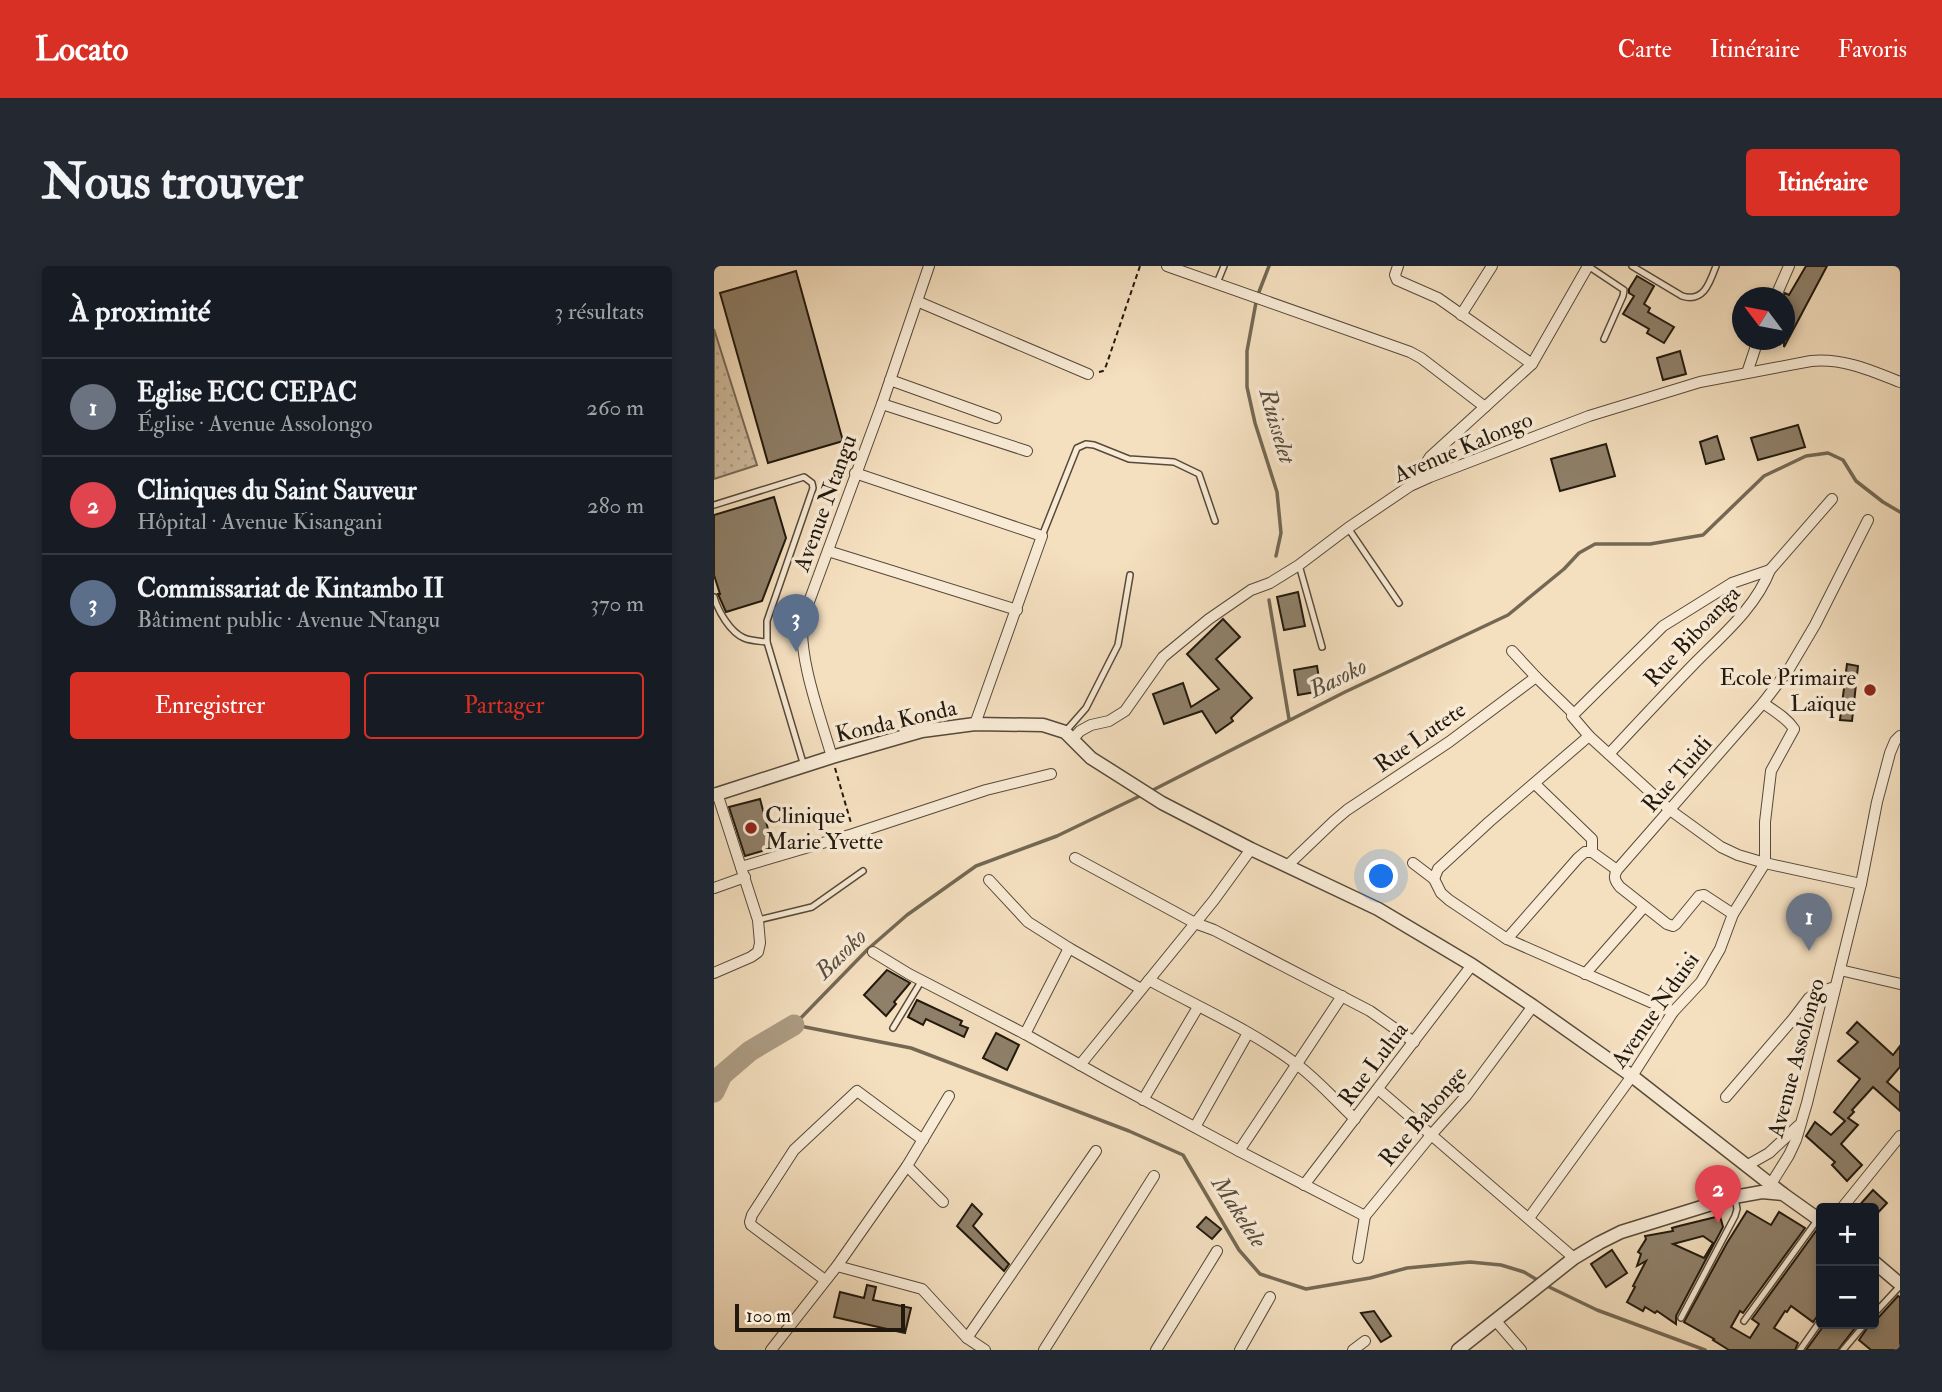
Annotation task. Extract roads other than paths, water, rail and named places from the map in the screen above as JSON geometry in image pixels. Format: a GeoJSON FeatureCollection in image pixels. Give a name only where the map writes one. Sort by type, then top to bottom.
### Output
{"type":"FeatureCollection","features":[{"type":"Feature","properties":{"kind":"street","name":"Avenue Ntangu"},"geometry":{"type":"LineString","coordinates":[[832,757],[802,643],[803,618],[919,302],[929,266]]}},
{"type":"Feature","properties":{"kind":"street"},"geometry":{"type":"LineString","coordinates":[[1167,266],[1410,352],[1485,407]]}},
{"type":"Feature","properties":{"kind":"street"},"geometry":{"type":"LineString","coordinates":[[1398,266],[1395,275],[1397,280],[1438,298],[1532,364]]}},
{"type":"Feature","properties":{"kind":"street"},"geometry":{"type":"LineString","coordinates":[[1461,315],[1492,266]]}},
{"type":"Feature","properties":{"kind":"street"},"geometry":{"type":"LineString","coordinates":[[1410,486],[1430,457],[1532,364],[1588,266]]}},
{"type":"Feature","properties":{"kind":"street"},"geometry":{"type":"LineString","coordinates":[[1780,287],[1789,266]]}},
{"type":"Feature","properties":{"kind":"street"},"geometry":{"type":"LineString","coordinates":[[919,302],[1088,374]]}},
{"type":"Feature","properties":{"kind":"street"},"geometry":{"type":"LineString","coordinates":[[1747,373],[1755,350]]}},
{"type":"Feature","properties":{"kind":"street","name":"Avenue Kalongo"},"geometry":{"type":"LineString","coordinates":[[1069,736],[1091,725],[1109,721],[1125,711],[1163,657],[1209,619],[1251,590],[1270,583],[1300,565],[1410,486],[1571,422],[1700,383],[1747,373],[1828,359],[1860,366],[1900,382]]}},
{"type":"Feature","properties":{"kind":"street"},"geometry":{"type":"LineString","coordinates":[[890,380],[996,418]]}},
{"type":"Feature","properties":{"kind":"street"},"geometry":{"type":"LineString","coordinates":[[882,404],[1027,451]]}},
{"type":"Feature","properties":{"kind":"street"},"geometry":{"type":"LineString","coordinates":[[855,473],[1042,536],[975,724]]}},
{"type":"Feature","properties":{"kind":"street"},"geometry":{"type":"LineString","coordinates":[[1770,570],[1832,499]]}},
{"type":"Feature","properties":{"kind":"street","name":"Rue Tuidi"},"geometry":{"type":"LineString","coordinates":[[1617,870],[1763,703],[1789,668],[1815,625],[1868,520]]}},
{"type":"Feature","properties":{"kind":"street"},"geometry":{"type":"LineString","coordinates":[[828,551],[1017,610]]}},
{"type":"Feature","properties":{"kind":"street","name":"Rue Biboanga"},"geometry":{"type":"LineString","coordinates":[[1573,714],[1662,626],[1732,583],[1770,570]]}},
{"type":"Feature","properties":{"kind":"street","name":"Rue Biboanga"},"geometry":{"type":"LineString","coordinates":[[1609,754],[1744,613],[1766,582],[1770,570]]}},
{"type":"Feature","properties":{"kind":"street"},"geometry":{"type":"LineString","coordinates":[[1512,650],[1573,714],[1589,736],[1670,810],[1730,852],[1765,863],[1861,884]]}},
{"type":"Feature","properties":{"kind":"street","name":"Rue Lutete"},"geometry":{"type":"LineString","coordinates":[[1288,865],[1347,810],[1449,742],[1536,677]]}},
{"type":"Feature","properties":{"kind":"street"},"geometry":{"type":"LineString","coordinates":[[1763,703],[1794,729],[1771,771],[1765,822],[1765,863]]}},
{"type":"Feature","properties":{"kind":"street","name":"Konda Konda"},"geometry":{"type":"LineString","coordinates":[[716,794],[922,731],[975,724],[1043,725],[1069,736]]}},
{"type":"Feature","properties":{"kind":"street"},"geometry":{"type":"LineString","coordinates":[[1069,736],[1091,758],[1162,803],[1378,909],[1472,965],[1632,1076],[1816,1217]]}},
{"type":"Feature","properties":{"kind":"street"},"geometry":{"type":"LineString","coordinates":[[1434,879],[1438,869],[1589,736]]}},
{"type":"Feature","properties":{"kind":"street","name":"Avenue Assolongo"},"geometry":{"type":"LineString","coordinates":[[1771,1184],[1789,1155],[1801,1123],[1861,884],[1889,753],[1900,736]]}},
{"type":"Feature","properties":{"kind":"street"},"geometry":{"type":"LineString","coordinates":[[714,888],[743,872],[853,834],[986,790],[1051,774]]}},
{"type":"Feature","properties":{"kind":"street"},"geometry":{"type":"LineString","coordinates":[[1535,784],[1592,839],[1592,852]]}},
{"type":"Feature","properties":{"kind":"street"},"geometry":{"type":"LineString","coordinates":[[714,972],[751,957],[758,952],[760,943],[758,920],[716,794]]}},
{"type":"Feature","properties":{"kind":"street"},"geometry":{"type":"LineString","coordinates":[[1080,1065],[1251,849]]}},
{"type":"Feature","properties":{"kind":"street"},"geometry":{"type":"LineString","coordinates":[[1507,939],[1585,852],[1592,852],[1617,870],[1615,881],[1667,924],[1673,926],[1699,896],[1704,895],[1733,914]]}},
{"type":"Feature","properties":{"kind":"street"},"geometry":{"type":"LineString","coordinates":[[1075,858],[1195,923],[1214,930],[1370,1011],[1414,1042]]}},
{"type":"Feature","properties":{"kind":"street"},"geometry":{"type":"LineString","coordinates":[[1413,863],[1434,879],[1441,893],[1449,900],[1507,939],[1673,1012]]}},
{"type":"Feature","properties":{"kind":"street","name":"Avenue Nduisi"},"geometry":{"type":"LineString","coordinates":[[1529,1218],[1632,1076],[1673,1012],[1701,982],[1720,949],[1733,914],[1765,863]]}},
{"type":"Feature","properties":{"kind":"street"},"geometry":{"type":"LineString","coordinates":[[989,880],[1028,922],[1141,989]]}},
{"type":"Feature","properties":{"kind":"street"},"geometry":{"type":"LineString","coordinates":[[1585,974],[1644,907]]}},
{"type":"Feature","properties":{"kind":"street"},"geometry":{"type":"LineString","coordinates":[[1025,1034],[1069,948]]}},
{"type":"Feature","properties":{"kind":"street"},"geometry":{"type":"LineString","coordinates":[[873,952],[1143,1100],[1366,1216]]}},
{"type":"Feature","properties":{"kind":"street","name":"Rue Lulua"},"geometry":{"type":"LineString","coordinates":[[1304,1185],[1472,965]]}},
{"type":"Feature","properties":{"kind":"street"},"geometry":{"type":"LineString","coordinates":[[1840,970],[1900,984]]}},
{"type":"Feature","properties":{"kind":"street"},"geometry":{"type":"LineString","coordinates":[[1149,980],[1248,1033],[1298,1065],[1355,1119]]}},
{"type":"Feature","properties":{"kind":"street"},"geometry":{"type":"LineString","coordinates":[[1726,1097],[1809,998],[1835,987]]}},
{"type":"Feature","properties":{"kind":"street"},"geometry":{"type":"LineString","coordinates":[[1239,1151],[1342,996]]}},
{"type":"Feature","properties":{"kind":"street","name":"Rue Babonge"},"geometry":{"type":"LineString","coordinates":[[1358,1258],[1366,1216],[1466,1096],[1534,1006]]}},
{"type":"Feature","properties":{"kind":"street"},"geometry":{"type":"LineString","coordinates":[[1143,1100],[1198,1007]]}},
{"type":"Feature","properties":{"kind":"street"},"geometry":{"type":"LineString","coordinates":[[1195,1127],[1248,1033]]}},
{"type":"Feature","properties":{"kind":"street"},"geometry":{"type":"LineString","coordinates":[[1378,1089],[1574,1258]]}},
{"type":"Feature","properties":{"kind":"street"},"geometry":{"type":"LineString","coordinates":[[825,1280],[750,1222],[794,1150],[857,1091],[923,1140]]}},
{"type":"Feature","properties":{"kind":"street"},"geometry":{"type":"LineString","coordinates":[[771,1350],[837,1266],[907,1166],[949,1096]]}},
{"type":"Feature","properties":{"kind":"street"},"geometry":{"type":"LineString","coordinates":[[1746,1166],[1769,1153],[1801,1123]]}},
{"type":"Feature","properties":{"kind":"street"},"geometry":{"type":"LineString","coordinates":[[1846,1203],[1900,1139]]}},
{"type":"Feature","properties":{"kind":"street"},"geometry":{"type":"LineString","coordinates":[[967,1338],[1097,1151]]}},
{"type":"Feature","properties":{"kind":"street"},"geometry":{"type":"LineString","coordinates":[[907,1166],[943,1202]]}},
{"type":"Feature","properties":{"kind":"street"},"geometry":{"type":"LineString","coordinates":[[1044,1350],[1154,1176]]}},
{"type":"Feature","properties":{"kind":"street"},"geometry":{"type":"LineString","coordinates":[[1458,1350],[1574,1258],[1599,1243],[1621,1233],[1734,1197],[1762,1192],[1783,1194]]}},
{"type":"Feature","properties":{"kind":"street"},"geometry":{"type":"LineString","coordinates":[[1156,1350],[1217,1251]]}},
{"type":"Feature","properties":{"kind":"street"},"geometry":{"type":"LineString","coordinates":[[837,1266],[922,1289],[967,1338],[985,1350]]}},
{"type":"Feature","properties":{"kind":"street"},"geometry":{"type":"LineString","coordinates":[[1879,1266],[1900,1285]]}},
{"type":"Feature","properties":{"kind":"street"},"geometry":{"type":"LineString","coordinates":[[1240,1350],[1270,1297]]}},
{"type":"Feature","properties":{"kind":"street"},"geometry":{"type":"LineString","coordinates":[[1495,1320],[1521,1350]]}},
{"type":"Feature","properties":{"kind":"street"},"geometry":{"type":"LineString","coordinates":[[1353,1350],[1365,1341]]}},
{"type":"Feature","properties":{"kind":"lane"},"geometry":{"type":"LineString","coordinates":[[1217,283],[1224,266]]}},
{"type":"Feature","properties":{"kind":"lane"},"geometry":{"type":"LineString","coordinates":[[1588,266],[1624,290],[1604,339]]}},
{"type":"Feature","properties":{"kind":"lane"},"geometry":{"type":"LineString","coordinates":[[1632,266],[1689,298],[1704,292],[1716,266]]}},
{"type":"Feature","properties":{"kind":"lane"},"geometry":{"type":"LineString","coordinates":[[1042,536],[1077,447],[1086,444],[1129,459],[1174,461],[1199,474],[1215,521]]}},
{"type":"Feature","properties":{"kind":"lane"},"geometry":{"type":"LineString","coordinates":[[714,505],[804,477],[812,483],[813,493],[767,621],[767,642],[804,766]]}},
{"type":"Feature","properties":{"kind":"lane"},"geometry":{"type":"LineString","coordinates":[[1348,528],[1399,603]]}},
{"type":"Feature","properties":{"kind":"lane"},"geometry":{"type":"LineString","coordinates":[[1300,565],[1322,647]]}},
{"type":"Feature","properties":{"kind":"lane"},"geometry":{"type":"LineString","coordinates":[[1069,736],[1118,645],[1130,575]]}},
{"type":"Feature","properties":{"kind":"lane"},"geometry":{"type":"LineString","coordinates":[[714,597],[717,606],[737,634],[746,639],[767,642]]}},
{"type":"Feature","properties":{"kind":"lane"},"geometry":{"type":"LineString","coordinates":[[758,920],[812,907],[863,871]]}},
{"type":"Feature","properties":{"kind":"lane"},"geometry":{"type":"LineString","coordinates":[[893,1028],[922,980]]}},
{"type":"Feature","properties":{"kind":"lane"},"geometry":{"type":"LineString","coordinates":[[1681,1318],[1735,1216],[1737,1209],[1734,1197]]}},
{"type":"Feature","properties":{"kind":"lane"},"geometry":{"type":"LineString","coordinates":[[1744,1321],[1816,1225]]}},
{"type":"Feature","properties":{"kind":"lane"},"geometry":{"type":"LineString","coordinates":[[1879,1308],[1900,1285]]}},
{"type":"Feature","properties":{"kind":"lane"},"geometry":{"type":"LineString","coordinates":[[1800,1350],[1816,1327]]}},
{"type":"Feature","properties":{"kind":"lane"},"geometry":{"type":"LineString","coordinates":[[1843,1350],[1861,1329]]}},
{"type":"Feature","properties":{"kind":"waterway","name":"Ruisselet"},"geometry":{"type":"LineString","coordinates":[[1269,266],[1257,297],[1247,351],[1247,387],[1255,423],[1277,492],[1281,533],[1276,556]]}},
{"type":"Feature","properties":{"kind":"waterway","name":"Basoko"},"geometry":{"type":"LineString","coordinates":[[1151,791],[1345,692],[1508,615],[1564,569],[1579,553],[1595,544],[1650,544],[1703,535],[1764,476],[1806,456],[1828,453],[1843,460],[1856,481],[1900,512]]}},
{"type":"Feature","properties":{"kind":"waterway","name":"Ruisselet"},"geometry":{"type":"LineString","coordinates":[[1269,600],[1289,719]]}},
{"type":"Feature","properties":{"kind":"waterway","name":"Basoko"},"geometry":{"type":"LineString","coordinates":[[794,1025],[868,949],[907,915],[976,866],[1057,836],[1144,794]]}},
{"type":"Feature","properties":{"kind":"waterway"},"geometry":{"type":"LineString","coordinates":[[714,1092],[722,1075],[750,1051],[794,1025]]}},
{"type":"Feature","properties":{"kind":"waterway","name":"Makelele"},"geometry":{"type":"LineString","coordinates":[[795,1025],[911,1048],[1129,1131],[1183,1155],[1239,1250],[1260,1274],[1306,1289],[1370,1278],[1407,1268],[1470,1262],[1501,1265],[1524,1272],[1539,1281]]}},
{"type":"Feature","properties":{"kind":"waterway","name":"Makelele"},"geometry":{"type":"LineString","coordinates":[[1545,1285],[1597,1310],[1705,1350]]}},
{"type":"Feature","properties":{"kind":"place","name":"Commissariat de Kintambo II"},"geometry":{"type":"Point","coordinates":[796,652]}},
{"type":"Feature","properties":{"kind":"place","name":"Ecole Primaire Laïque"},"geometry":{"type":"Point","coordinates":[1870,690]}},
{"type":"Feature","properties":{"kind":"place","name":"Clinique Marie Yvette"},"geometry":{"type":"Point","coordinates":[751,828]}},
{"type":"Feature","properties":{"kind":"place","name":"Eglise ECC CEPAC"},"geometry":{"type":"Point","coordinates":[1809,951]}},
{"type":"Feature","properties":{"kind":"place","name":"Cliniques du Saint Sauveur"},"geometry":{"type":"Point","coordinates":[1718,1223]}}]}
